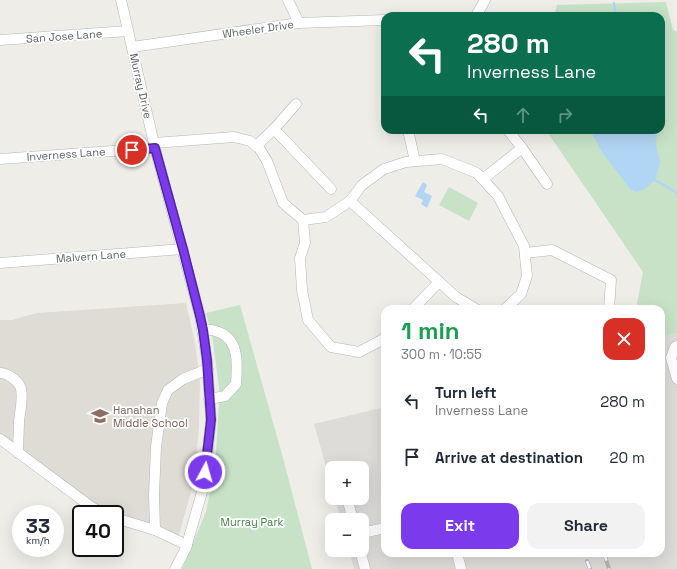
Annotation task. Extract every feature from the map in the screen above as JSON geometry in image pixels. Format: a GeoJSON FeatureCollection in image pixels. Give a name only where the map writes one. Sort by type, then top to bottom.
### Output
{"type":"FeatureCollection","features":[{"type":"Feature","properties":{"kind":"street","name":"Murray Drive"},"geometry":{"type":"LineString","coordinates":[[121,0],[155,146],[200,316],[208,369],[211,420],[204,485],[186,545],[176,569]]}},
{"type":"Feature","properties":{"kind":"street"},"geometry":{"type":"LineString","coordinates":[[288,0],[299,23]]}},
{"type":"Feature","properties":{"kind":"street"},"geometry":{"type":"LineString","coordinates":[[478,12],[485,0]]}},
{"type":"Feature","properties":{"kind":"street","name":"Wheeler Drive"},"geometry":{"type":"LineString","coordinates":[[132,47],[299,23],[381,20]]}},
{"type":"Feature","properties":{"kind":"street","name":"San Jose Lane"},"geometry":{"type":"LineString","coordinates":[[0,40],[128,31]]}},
{"type":"Feature","properties":{"kind":"street"},"geometry":{"type":"LineString","coordinates":[[296,104],[274,129],[256,146],[259,148],[267,161],[283,203],[303,220],[305,243],[300,258],[302,290],[308,320],[331,347],[359,352],[381,341]]}},
{"type":"Feature","properties":{"kind":"street"},"geometry":{"type":"LineString","coordinates":[[274,129],[331,189]]}},
{"type":"Feature","properties":{"kind":"street"},"geometry":{"type":"LineString","coordinates":[[409,134],[415,161]]}},
{"type":"Feature","properties":{"kind":"street"},"geometry":{"type":"LineString","coordinates":[[511,134],[547,184]]}},
{"type":"Feature","properties":{"kind":"street","name":"Inverness Lane"},"geometry":{"type":"LineString","coordinates":[[0,159],[155,146],[234,137],[250,142],[256,146]]}},
{"type":"Feature","properties":{"kind":"street"},"geometry":{"type":"LineString","coordinates":[[483,179],[522,148]]}},
{"type":"Feature","properties":{"kind":"street"},"geometry":{"type":"LineString","coordinates":[[303,220],[326,217],[350,201],[362,185],[384,169],[406,162],[442,159],[477,173],[498,196],[524,246],[527,276],[521,294],[509,305]]}},
{"type":"Feature","properties":{"kind":"street"},"geometry":{"type":"LineString","coordinates":[[350,201],[456,297],[469,305]]}},
{"type":"Feature","properties":{"kind":"street","name":"Malvern Lane"},"geometry":{"type":"LineString","coordinates":[[0,263],[183,249]]}},
{"type":"Feature","properties":{"kind":"street"},"geometry":{"type":"LineString","coordinates":[[525,253],[552,250],[611,280],[608,305]]}},
{"type":"Feature","properties":{"kind":"street"},"geometry":{"type":"LineString","coordinates":[[416,305],[439,282]]}},
{"type":"Feature","properties":{"kind":"street"},"geometry":{"type":"LineString","coordinates":[[203,330],[211,329],[225,335],[234,347],[237,363],[236,384],[225,396],[210,399]]}},
{"type":"Feature","properties":{"kind":"street"},"geometry":{"type":"LineString","coordinates":[[677,346],[675,347],[671,358],[677,380]]}},
{"type":"Feature","properties":{"kind":"street"},"geometry":{"type":"LineString","coordinates":[[155,530],[154,495],[156,447],[162,403],[168,390],[183,379],[208,369]]}},
{"type":"Feature","properties":{"kind":"street"},"geometry":{"type":"LineString","coordinates":[[0,373],[4,373],[12,378],[20,385],[22,392],[18,453]]}},
{"type":"Feature","properties":{"kind":"street"},"geometry":{"type":"LineString","coordinates":[[0,439],[89,505]]}},
{"type":"Feature","properties":{"kind":"street"},"geometry":{"type":"LineString","coordinates":[[124,521],[155,530],[186,545]]}},
{"type":"Feature","properties":{"kind":"street"},"geometry":{"type":"LineString","coordinates":[[369,531],[381,529]]}},
{"type":"Feature","properties":{"kind":"street"},"geometry":{"type":"LineString","coordinates":[[362,557],[365,569]]}},
{"type":"Feature","properties":{"kind":"street"},"geometry":{"type":"LineString","coordinates":[[458,557],[461,569]]}},
{"type":"Feature","properties":{"kind":"shaded area","name":"Hanahan Middle School"},"geometry":{"type":"Polygon","coordinates":[[[186,303],[195,343],[199,373],[199,427],[192,488],[176,540],[124,518],[124,505],[92,505],[0,439],[0,320],[12,320],[37,313],[186,303]]]}},
{"type":"Feature","properties":{"kind":"shaded area"},"geometry":{"type":"Polygon","coordinates":[[[677,333],[677,569],[354,569],[351,557],[369,557],[369,513],[339,513],[337,505],[369,505],[369,461],[325,461],[325,463],[314,424],[381,408],[381,557],[665,557],[665,336],[677,333]]]}},
{"type":"Feature","properties":{"kind":"green space"},"geometry":{"type":"Polygon","coordinates":[[[666,2],[673,30],[677,32],[677,333],[665,336],[665,305],[637,305],[643,272],[549,134],[665,134],[665,12],[555,12],[557,5],[666,2]]]}},
{"type":"Feature","properties":{"kind":"green space"},"geometry":{"type":"Polygon","coordinates":[[[449,187],[478,203],[469,221],[439,205],[449,187]]]}},
{"type":"Feature","properties":{"kind":"green space","name":"Murray Park"},"geometry":{"type":"Polygon","coordinates":[[[240,305],[283,458],[312,569],[182,569],[206,512],[216,454],[219,387],[212,335],[206,313],[240,305]]]}},
{"type":"Feature","properties":{"kind":"water"},"geometry":{"type":"Polygon","coordinates":[[[592,134],[657,134],[656,145],[660,163],[655,180],[646,188],[637,192],[631,190],[602,152],[592,134]]]}},
{"type":"Feature","properties":{"kind":"water"},"geometry":{"type":"Polygon","coordinates":[[[423,182],[427,185],[424,192],[432,196],[427,208],[421,204],[423,200],[415,196],[423,182]]]}},
{"type":"Feature","properties":{"kind":"waterway"},"geometry":{"type":"LineString","coordinates":[[614,3],[615,12]]}},
{"type":"Feature","properties":{"kind":"waterway"},"geometry":{"type":"LineString","coordinates":[[655,180],[677,193]]}},
{"type":"Feature","properties":{"kind":"railway"},"geometry":{"type":"LineString","coordinates":[[605,557],[609,569]]}},
{"type":"Feature","properties":{"kind":"railway"},"geometry":{"type":"LineString","coordinates":[[587,561],[590,569]]}},
{"type":"Feature","properties":{"kind":"place","name":"Hanahan Middle School"},"geometry":{"type":"Point","coordinates":[100,416]}},
{"type":"Feature","properties":{"kind":"route"},"geometry":{"type":"LineString","coordinates":[[132,150],[155,148],[200,316],[207,360],[211,420],[205,472]]}}]}
